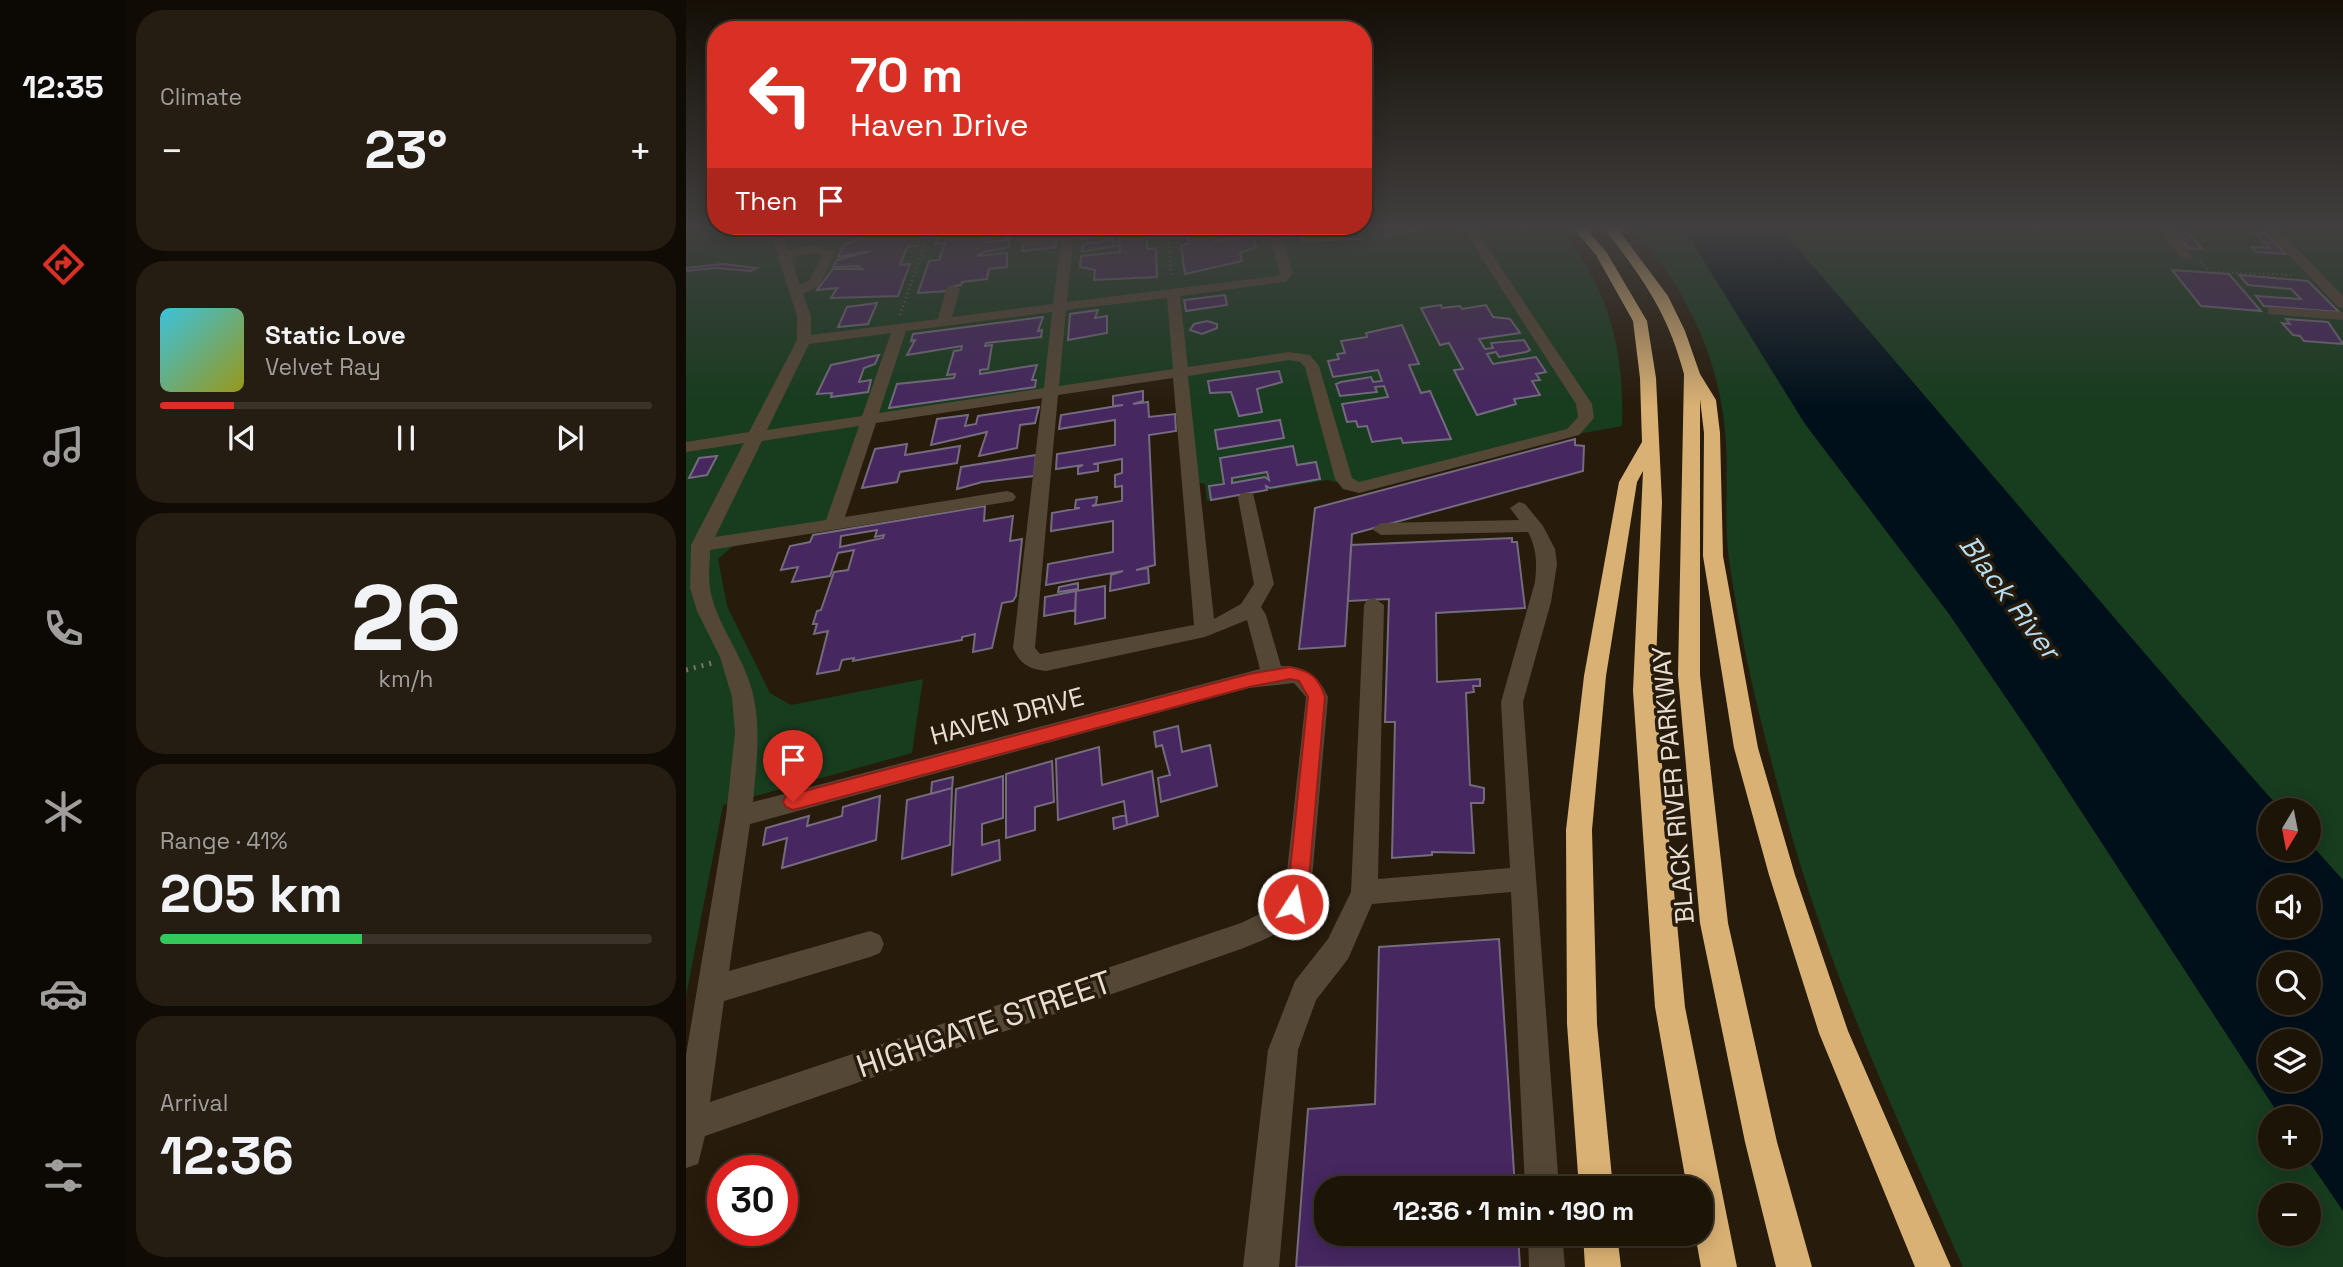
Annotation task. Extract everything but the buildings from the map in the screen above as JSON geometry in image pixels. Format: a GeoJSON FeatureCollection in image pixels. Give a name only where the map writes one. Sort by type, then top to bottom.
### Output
{"type":"FeatureCollection","features":[{"type":"Feature","properties":{"kind":"highway","name":"BLACK RIVER PARKWAY"},"geometry":{"type":"LineString","coordinates":[[1621,288],[1640,321],[1648,378],[1653,502],[1645,705],[1670,1007],[1719,1267]]}},
{"type":"Feature","properties":{"kind":"highway","name":"BLACK RIVER PARKWAY"},"geometry":{"type":"LineString","coordinates":[[1658,288],[1680,331],[1692,374],[1689,675],[1714,923],[1761,1142],[1794,1267]]}},
{"type":"Feature","properties":{"kind":"highway"},"geometry":{"type":"LineString","coordinates":[[1692,374],[1708,400],[1712,433],[1713,556],[1746,748],[1782,875],[1834,1033],[1933,1267]]}},
{"type":"Feature","properties":{"kind":"highway"},"geometry":{"type":"LineString","coordinates":[[1595,1176],[1582,1024],[1579,830],[1595,676],[1628,482],[1652,439]]}},
{"type":"Feature","properties":{"kind":"highway"},"geometry":{"type":"LineString","coordinates":[[1601,1246],[1602,1267]]}},
{"type":"Feature","properties":{"kind":"street"},"geometry":{"type":"LineString","coordinates":[[688,1134],[739,816],[747,733],[743,697],[731,657],[704,599],[698,570],[701,545],[804,340],[804,316],[795,288]]}},
{"type":"Feature","properties":{"kind":"street"},"geometry":{"type":"LineString","coordinates":[[796,292],[804,288]]}},
{"type":"Feature","properties":{"kind":"street"},"geometry":{"type":"LineString","coordinates":[[1062,288],[1024,648],[1027,656],[1031,660],[1046,663],[1205,630],[1228,623],[1250,608],[1259,598],[1264,584],[1247,497]]}},
{"type":"Feature","properties":{"kind":"street"},"geometry":{"type":"LineString","coordinates":[[804,340],[1215,288]]}},
{"type":"Feature","properties":{"kind":"street"},"geometry":{"type":"LineString","coordinates":[[686,447],[1158,378],[1180,371],[1274,357],[1305,358],[1312,366],[1344,479],[1359,488],[1573,432],[1586,418],[1584,404],[1508,288]]}},
{"type":"Feature","properties":{"kind":"street"},"geometry":{"type":"LineString","coordinates":[[2327,288],[2343,304]]}},
{"type":"Feature","properties":{"kind":"street"},"geometry":{"type":"LineString","coordinates":[[944,323],[953,289]]}},
{"type":"Feature","properties":{"kind":"street"},"geometry":{"type":"LineString","coordinates":[[1173,293],[1205,630]]}},
{"type":"Feature","properties":{"kind":"street"},"geometry":{"type":"LineString","coordinates":[[2273,311],[2343,316]]}},
{"type":"Feature","properties":{"kind":"street"},"geometry":{"type":"LineString","coordinates":[[833,525],[900,328]]}},
{"type":"Feature","properties":{"kind":"street"},"geometry":{"type":"LineString","coordinates":[[701,545],[1007,497]]}},
{"type":"Feature","properties":{"kind":"street"},"geometry":{"type":"LineString","coordinates":[[1381,529],[1526,517],[1545,550],[1547,578],[1515,679],[1512,702],[1541,1176]]}},
{"type":"Feature","properties":{"kind":"street"},"geometry":{"type":"LineString","coordinates":[[1261,1267],[1283,1050],[1305,991],[1338,949],[1364,892],[1374,605]]}},
{"type":"Feature","properties":{"kind":"street"},"geometry":{"type":"LineString","coordinates":[[1250,608],[1256,615],[1281,675]]}},
{"type":"Feature","properties":{"kind":"street","name":"HAVEN DRIVE"},"geometry":{"type":"LineString","coordinates":[[739,816],[1281,675]]}},
{"type":"Feature","properties":{"kind":"street","name":"HIGHGATE STREET"},"geometry":{"type":"LineString","coordinates":[[688,1134],[1241,936],[1281,918],[1293,904],[1298,890],[1317,697],[1305,676],[1281,675]]}},
{"type":"Feature","properties":{"kind":"street"},"geometry":{"type":"LineString","coordinates":[[1364,892],[1524,879]]}},
{"type":"Feature","properties":{"kind":"street"},"geometry":{"type":"LineString","coordinates":[[713,990],[870,944]]}},
{"type":"Feature","properties":{"kind":"street"},"geometry":{"type":"LineString","coordinates":[[1546,1246],[1547,1267]]}},
{"type":"Feature","properties":{"kind":"path"},"geometry":{"type":"LineString","coordinates":[[900,328],[897,325],[910,288]]}},
{"type":"Feature","properties":{"kind":"path"},"geometry":{"type":"LineString","coordinates":[[1173,288],[1173,293]]}},
{"type":"Feature","properties":{"kind":"green space"},"geometry":{"type":"Polygon","coordinates":[[[686,288],[1597,288],[1611,322],[1617,347],[1622,426],[1556,438],[1359,488],[1328,480],[1207,501],[1205,484],[1195,482],[1185,367],[864,417],[826,522],[746,535],[718,559],[727,606],[770,693],[791,705],[923,679],[912,753],[723,805],[686,996],[686,288]]]}},
{"type":"Feature","properties":{"kind":"green space"},"geometry":{"type":"Polygon","coordinates":[[[1677,288],[2343,288],[2343,1267],[1963,1267],[1847,997],[1826,942],[1790,830],[1763,730],[1734,594],[1727,531],[1723,414],[1709,356],[1677,288]]]}},
{"type":"Feature","properties":{"kind":"water","name":"Black River"},"geometry":{"type":"Polygon","coordinates":[[[1721,288],[1832,288],[2271,798],[2258,798],[2258,861],[2321,861],[2321,855],[2343,880],[2343,1211],[2314,1169],[2321,1169],[2321,1106],[2273,1106],[2264,1092],[2321,1092],[2321,1029],[2258,1029],[2258,1083],[2036,742],[1949,614],[1805,424],[1721,288]]]}},
{"type":"Feature","properties":{"kind":"route"},"geometry":{"type":"LineString","coordinates":[[793,802],[1249,680],[1290,673],[1305,676],[1317,697],[1298,890],[1293,904]]}}]}
